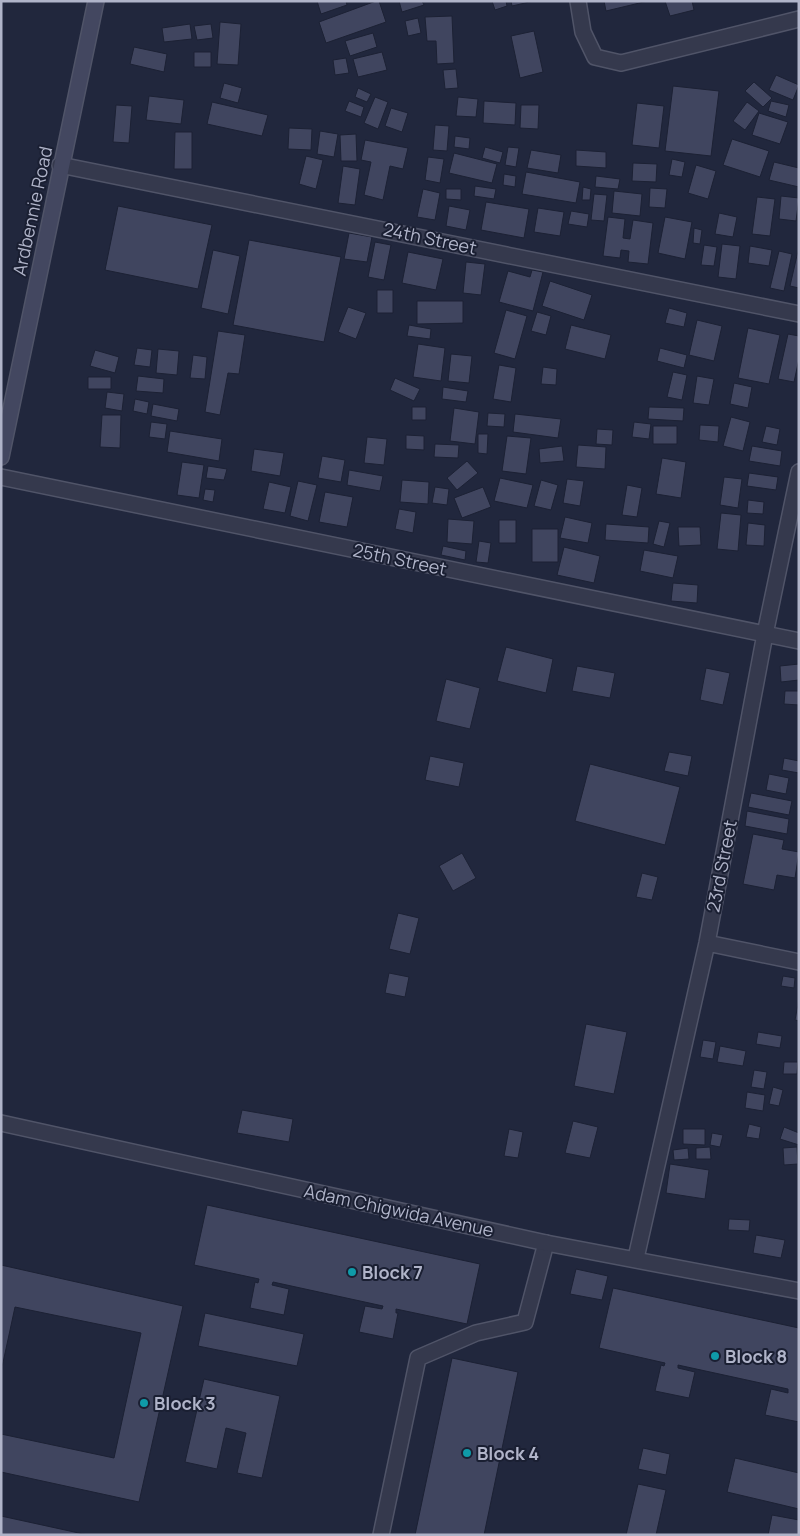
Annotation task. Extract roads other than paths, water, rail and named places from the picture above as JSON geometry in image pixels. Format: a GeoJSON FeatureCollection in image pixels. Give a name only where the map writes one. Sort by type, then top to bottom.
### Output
{"type":"FeatureCollection","features":[{"type":"Feature","properties":{"kind":"main road","name":"Ardbennie Road"},"geometry":{"type":"LineString","coordinates":[[1,457],[60,165],[96,1]]}},
{"type":"Feature","properties":{"kind":"street"},"geometry":{"type":"LineString","coordinates":[[578,1],[584,32],[595,57],[621,63],[799,19]]}},
{"type":"Feature","properties":{"kind":"street","name":"24th Street"},"geometry":{"type":"LineString","coordinates":[[60,165],[799,314]]}},
{"type":"Feature","properties":{"kind":"street","name":"23rd Street"},"geometry":{"type":"LineString","coordinates":[[636,1258],[707,942],[765,634],[799,472]]}},
{"type":"Feature","properties":{"kind":"street","name":"25th Street"},"geometry":{"type":"LineString","coordinates":[[1,477],[799,641]]}},
{"type":"Feature","properties":{"kind":"street"},"geometry":{"type":"LineString","coordinates":[[707,942],[799,962]]}},
{"type":"Feature","properties":{"kind":"street","name":"Adam Chigwida Avenue"},"geometry":{"type":"LineString","coordinates":[[1,1123],[546,1243],[636,1258],[799,1291]]}},
{"type":"Feature","properties":{"kind":"street"},"geometry":{"type":"LineString","coordinates":[[381,1535],[418,1358],[476,1333],[525,1322],[546,1243]]}},
{"type":"Feature","properties":{"kind":"place","name":"Block 7"},"geometry":{"type":"Point","coordinates":[352,1272]}},
{"type":"Feature","properties":{"kind":"place","name":"Block 8"},"geometry":{"type":"Point","coordinates":[715,1356]}},
{"type":"Feature","properties":{"kind":"place","name":"Block 3"},"geometry":{"type":"Point","coordinates":[144,1403]}},
{"type":"Feature","properties":{"kind":"place","name":"Block 4"},"geometry":{"type":"Point","coordinates":[467,1453]}}]}
